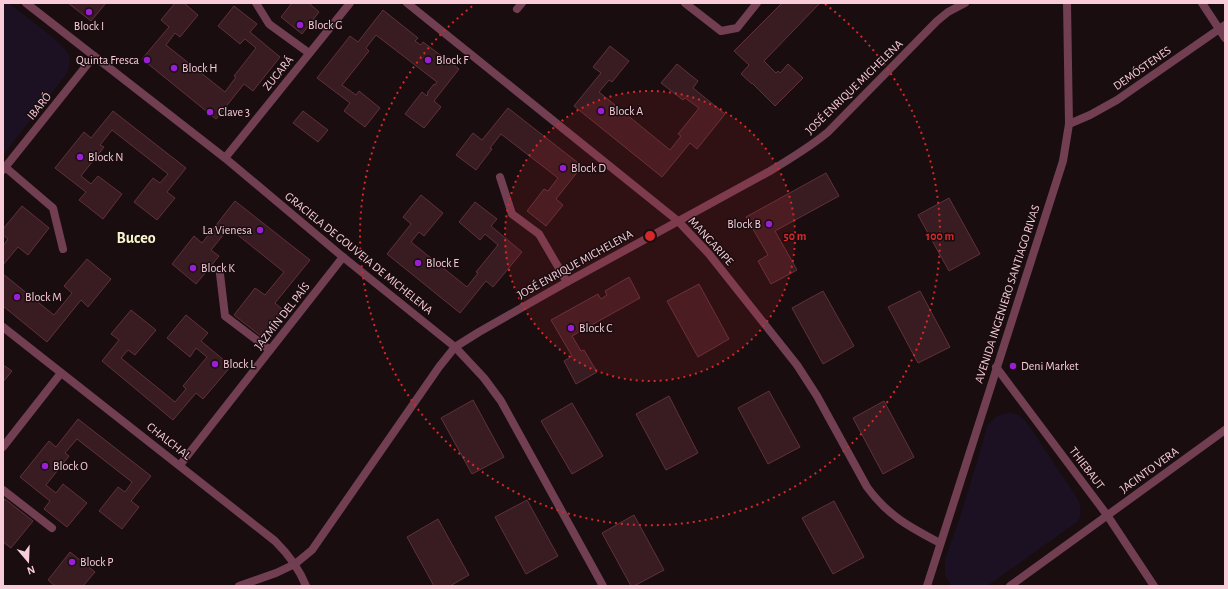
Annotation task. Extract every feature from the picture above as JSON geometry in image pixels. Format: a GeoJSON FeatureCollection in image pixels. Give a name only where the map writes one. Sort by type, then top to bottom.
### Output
{"type":"FeatureCollection","features":[{"type":"Feature","properties":{"kind":"street","name":"GRACIELA DE GOUVEIA DE MICHELENA"},"geometry":{"type":"LineString","coordinates":[[26,3],[225,158],[343,257],[455,347],[484,378],[501,401],[603,586]]}},
{"type":"Feature","properties":{"kind":"street"},"geometry":{"type":"LineString","coordinates":[[256,3],[269,24],[309,54]]}},
{"type":"Feature","properties":{"kind":"street","name":"ZUCARÁ"},"geometry":{"type":"LineString","coordinates":[[225,158],[350,3]]}},
{"type":"Feature","properties":{"kind":"street","name":"MANGARIPE"},"geometry":{"type":"LineString","coordinates":[[407,3],[678,221],[710,254],[797,365],[817,396],[867,487],[877,501],[911,528],[940,543]]}},
{"type":"Feature","properties":{"kind":"street"},"geometry":{"type":"LineString","coordinates":[[685,3],[721,31],[737,28],[758,3]]}},
{"type":"Feature","properties":{"kind":"street","name":"JOSÉ ENRIQUE MICHELENA"},"geometry":{"type":"LineString","coordinates":[[239,586],[276,573],[295,564],[312,550],[439,367],[455,347],[478,332],[567,282],[790,160],[817,141],[834,126],[937,21],[948,12],[965,3]]}},
{"type":"Feature","properties":{"kind":"street","name":"AVENIDA INGENIERO SANTIAGO RIVAS"},"geometry":{"type":"LineString","coordinates":[[927,586],[1063,160],[1069,124],[1066,3]]}},
{"type":"Feature","properties":{"kind":"street"},"geometry":{"type":"LineString","coordinates":[[1202,3],[1222,27],[1225,38]]}},
{"type":"Feature","properties":{"kind":"street","name":"DEMÓSTENES"},"geometry":{"type":"LineString","coordinates":[[1069,124],[1090,115],[1117,100],[1222,27]]}},
{"type":"Feature","properties":{"kind":"street","name":"IBARÓ"},"geometry":{"type":"LineString","coordinates":[[4,168],[94,56]]}},
{"type":"Feature","properties":{"kind":"street"},"geometry":{"type":"LineString","coordinates":[[4,168],[53,208],[63,249]]}},
{"type":"Feature","properties":{"kind":"street"},"geometry":{"type":"LineString","coordinates":[[500,177],[512,214],[539,234],[567,282]]}},
{"type":"Feature","properties":{"kind":"street","name":"JAZMÍN DEL PAÍS"},"geometry":{"type":"LineString","coordinates":[[180,465],[343,257]]}},
{"type":"Feature","properties":{"kind":"street"},"geometry":{"type":"LineString","coordinates":[[220,274],[225,316],[270,350]]}},
{"type":"Feature","properties":{"kind":"street","name":"CHALCHAL"},"geometry":{"type":"LineString","coordinates":[[3,327],[275,541],[288,554],[295,564],[306,586]]}},
{"type":"Feature","properties":{"kind":"street","name":"THIEBAUT"},"geometry":{"type":"LineString","coordinates":[[996,366],[1107,515],[1154,586]]}},
{"type":"Feature","properties":{"kind":"street"},"geometry":{"type":"LineString","coordinates":[[3,447],[61,373]]}},
{"type":"Feature","properties":{"kind":"street","name":"JACINTO VERA"},"geometry":{"type":"LineString","coordinates":[[1010,586],[1225,430]]}},
{"type":"Feature","properties":{"kind":"street"},"geometry":{"type":"LineString","coordinates":[[3,490],[52,528]]}},
{"type":"Feature","properties":{"kind":"shaded area"},"geometry":{"type":"Polygon","coordinates":[[[3,3],[9,3],[51,36],[65,49],[70,61],[68,72],[3,155],[3,3]]]}},
{"type":"Feature","properties":{"kind":"shaded area"},"geometry":{"type":"Polygon","coordinates":[[[1007,413],[1019,416],[1028,424],[1079,501],[1081,510],[1080,517],[1077,522],[987,586],[951,586],[945,575],[945,559],[961,514],[987,426],[997,416],[1007,413]]]}},
{"type":"Feature","properties":{"kind":"building","name":"Block I"},"geometry":{"type":"Polygon","coordinates":[[[68,3],[106,3],[91,21],[68,3]]]}},
{"type":"Feature","properties":{"kind":"building","name":"Block H"},"geometry":{"type":"Polygon","coordinates":[[[175,3],[184,3],[198,15],[180,37],[175,33],[166,45],[225,92],[236,77],[234,76],[256,48],[245,39],[240,44],[218,26],[234,6],[257,24],[250,32],[280,57],[253,91],[244,84],[216,119],[142,59],[169,27],[161,20],[175,3]]]}},
{"type":"Feature","properties":{"kind":"building","name":"Block G"},"geometry":{"type":"Polygon","coordinates":[[[292,3],[311,3],[310,4],[319,12],[302,34],[281,17],[292,3]]]}},
{"type":"Feature","properties":{"kind":"building"},"geometry":{"type":"Polygon","coordinates":[[[782,3],[820,3],[764,61],[776,73],[778,71],[780,73],[788,64],[803,78],[775,106],[741,74],[749,65],[734,51],[782,3]]]}},
{"type":"Feature","properties":{"kind":"building","name":"Block F"},"geometry":{"type":"Polygon","coordinates":[[[383,10],[418,38],[415,41],[421,45],[423,42],[459,69],[434,101],[441,107],[424,128],[405,114],[422,92],[427,96],[427,93],[437,82],[376,35],[366,48],[369,51],[342,85],[356,95],[359,91],[380,108],[365,127],[344,111],[350,103],[317,78],[350,36],[358,42],[383,10]]]}},
{"type":"Feature","properties":{"kind":"building","name":"Block A"},"geometry":{"type":"Polygon","coordinates":[[[610,46],[629,61],[612,82],[609,80],[599,92],[670,150],[681,136],[678,134],[699,108],[685,98],[683,100],[661,83],[677,64],[698,81],[693,88],[725,114],[697,149],[690,143],[662,177],[574,106],[601,73],[593,67],[610,46]]]}},
{"type":"Feature","properties":{"kind":"building","name":"Block D"},"geometry":{"type":"Polygon","coordinates":[[[508,108],[582,166],[556,199],[563,205],[546,226],[527,211],[544,189],[548,191],[558,178],[501,134],[476,170],[456,155],[473,133],[482,140],[508,108]]]}},
{"type":"Feature","properties":{"kind":"building","name":"Block N"},"geometry":{"type":"Polygon","coordinates":[[[113,111],[186,168],[167,192],[175,198],[157,220],[134,202],[153,178],[160,183],[168,174],[112,130],[100,145],[104,147],[81,176],[91,184],[98,176],[122,194],[103,219],[79,200],[86,192],[55,168],[84,132],[91,138],[113,111]]]}},
{"type":"Feature","properties":{"kind":"building"},"geometry":{"type":"Polygon","coordinates":[[[303,111],[328,130],[318,142],[293,123],[303,111]]]}},
{"type":"Feature","properties":{"kind":"building","name":"Block B"},"geometry":{"type":"Polygon","coordinates":[[[826,173],[839,196],[775,231],[797,270],[771,284],[758,261],[768,255],[746,217],[826,173]]]}},
{"type":"Feature","properties":{"kind":"building","name":"Block E"},"geometry":{"type":"Polygon","coordinates":[[[421,195],[443,213],[424,236],[419,232],[411,242],[467,287],[478,273],[476,272],[498,245],[485,234],[480,240],[459,222],[475,202],[497,219],[491,226],[522,252],[493,287],[486,281],[460,313],[387,254],[411,224],[403,217],[421,195]]]}},
{"type":"Feature","properties":{"kind":"building"},"geometry":{"type":"Polygon","coordinates":[[[949,198],[980,254],[949,271],[918,215],[949,198]]]}},
{"type":"Feature","properties":{"kind":"building","name":"Block K"},"geometry":{"type":"Polygon","coordinates":[[[235,201],[310,260],[275,303],[283,310],[262,337],[234,315],[255,288],[265,295],[284,272],[229,228],[211,250],[219,256],[196,284],[172,264],[194,236],[202,243],[235,201]]]}},
{"type":"Feature","properties":{"kind":"building","name":"Block M"},"geometry":{"type":"Polygon","coordinates":[[[22,206],[49,228],[28,255],[18,247],[3,265],[3,246],[8,239],[3,235],[3,229],[22,206]]]}},
{"type":"Feature","properties":{"kind":"building","name":"Block M"},"geometry":{"type":"Polygon","coordinates":[[[87,259],[111,279],[88,307],[81,300],[47,342],[3,306],[3,274],[54,315],[72,293],[64,286],[87,259]]]}},
{"type":"Feature","properties":{"kind":"building","name":"Block C"},"geometry":{"type":"Polygon","coordinates":[[[629,277],[640,298],[572,336],[581,351],[584,350],[597,372],[576,384],[564,361],[572,356],[551,320],[598,294],[601,299],[607,295],[605,291],[629,277]]]}},
{"type":"Feature","properties":{"kind":"building"},"geometry":{"type":"Polygon","coordinates":[[[699,284],[729,339],[698,357],[667,301],[699,284]]]}},
{"type":"Feature","properties":{"kind":"building"},"geometry":{"type":"Polygon","coordinates":[[[823,291],[854,346],[823,364],[792,308],[823,291]]]}},
{"type":"Feature","properties":{"kind":"building"},"geometry":{"type":"Polygon","coordinates":[[[920,291],[950,347],[918,363],[888,307],[920,291]]]}},
{"type":"Feature","properties":{"kind":"building","name":"Block L"},"geometry":{"type":"Polygon","coordinates":[[[131,310],[156,330],[135,355],[128,350],[121,358],[175,402],[186,389],[183,386],[207,357],[196,348],[190,357],[167,338],[186,315],[208,333],[201,341],[231,366],[203,399],[196,393],[173,420],[102,361],[119,340],[111,334],[131,310]]]}},
{"type":"Feature","properties":{"kind":"building"},"geometry":{"type":"Polygon","coordinates":[[[3,365],[12,371],[3,382],[3,365]]]}},
{"type":"Feature","properties":{"kind":"building"},"geometry":{"type":"Polygon","coordinates":[[[769,391],[800,447],[768,464],[738,408],[769,391]]]}},
{"type":"Feature","properties":{"kind":"building"},"geometry":{"type":"Polygon","coordinates":[[[669,396],[698,453],[666,470],[636,414],[669,396]]]}},
{"type":"Feature","properties":{"kind":"building"},"geometry":{"type":"Polygon","coordinates":[[[473,400],[504,457],[472,474],[441,418],[473,400]]]}},
{"type":"Feature","properties":{"kind":"building"},"geometry":{"type":"Polygon","coordinates":[[[884,401],[914,457],[883,474],[853,418],[884,401]]]}},
{"type":"Feature","properties":{"kind":"building"},"geometry":{"type":"Polygon","coordinates":[[[572,403],[603,456],[572,474],[541,421],[572,403]]]}},
{"type":"Feature","properties":{"kind":"building","name":"Block O"},"geometry":{"type":"Polygon","coordinates":[[[78,419],[151,476],[131,501],[139,507],[122,529],[99,511],[118,487],[125,492],[132,482],[77,439],[65,453],[69,456],[46,485],[56,493],[63,484],[87,503],[67,527],[44,509],[50,501],[20,477],[49,441],[56,447],[78,419]]]}},
{"type":"Feature","properties":{"kind":"building"},"geometry":{"type":"Polygon","coordinates":[[[5,499],[33,521],[11,548],[3,542],[3,501],[5,499]]]}},
{"type":"Feature","properties":{"kind":"building"},"geometry":{"type":"Polygon","coordinates":[[[527,500],[558,556],[526,574],[495,517],[527,500]]]}},
{"type":"Feature","properties":{"kind":"building"},"geometry":{"type":"Polygon","coordinates":[[[834,501],[864,557],[833,574],[802,518],[834,501]]]}},
{"type":"Feature","properties":{"kind":"building"},"geometry":{"type":"Polygon","coordinates":[[[634,515],[664,570],[634,586],[631,586],[602,533],[634,515]]]}},
{"type":"Feature","properties":{"kind":"building"},"geometry":{"type":"Polygon","coordinates":[[[438,519],[469,575],[450,586],[434,586],[407,537],[438,519]]]}},
{"type":"Feature","properties":{"kind":"building","name":"Block P"},"geometry":{"type":"Polygon","coordinates":[[[70,552],[95,572],[83,586],[55,586],[48,580],[70,552]]]}},
{"type":"Feature","properties":{"kind":"place","name":"Block I"},"geometry":{"type":"Point","coordinates":[89,12]}},
{"type":"Feature","properties":{"kind":"place","name":"Block G"},"geometry":{"type":"Point","coordinates":[300,25]}},
{"type":"Feature","properties":{"kind":"place","name":"Quinta Fresca"},"geometry":{"type":"Point","coordinates":[147,60]}},
{"type":"Feature","properties":{"kind":"place","name":"Block F"},"geometry":{"type":"Point","coordinates":[428,60]}},
{"type":"Feature","properties":{"kind":"place","name":"Block H"},"geometry":{"type":"Point","coordinates":[174,68]}},
{"type":"Feature","properties":{"kind":"place","name":"Block A"},"geometry":{"type":"Point","coordinates":[601,111]}},
{"type":"Feature","properties":{"kind":"place","name":"Clave 3"},"geometry":{"type":"Point","coordinates":[210,112]}},
{"type":"Feature","properties":{"kind":"place","name":"Block N"},"geometry":{"type":"Point","coordinates":[80,157]}},
{"type":"Feature","properties":{"kind":"place","name":"Block D"},"geometry":{"type":"Point","coordinates":[563,168]}},
{"type":"Feature","properties":{"kind":"place","name":"Block B"},"geometry":{"type":"Point","coordinates":[769,224]}},
{"type":"Feature","properties":{"kind":"place","name":"La Vienesa"},"geometry":{"type":"Point","coordinates":[260,230]}},
{"type":"Feature","properties":{"kind":"place","name":"Block E"},"geometry":{"type":"Point","coordinates":[418,263]}},
{"type":"Feature","properties":{"kind":"place","name":"Block K"},"geometry":{"type":"Point","coordinates":[193,268]}},
{"type":"Feature","properties":{"kind":"place","name":"Block M"},"geometry":{"type":"Point","coordinates":[17,297]}},
{"type":"Feature","properties":{"kind":"place","name":"Block C"},"geometry":{"type":"Point","coordinates":[571,328]}},
{"type":"Feature","properties":{"kind":"place","name":"Block L"},"geometry":{"type":"Point","coordinates":[215,364]}},
{"type":"Feature","properties":{"kind":"place","name":"Deni Market"},"geometry":{"type":"Point","coordinates":[1013,366]}},
{"type":"Feature","properties":{"kind":"place","name":"Block O"},"geometry":{"type":"Point","coordinates":[45,466]}},
{"type":"Feature","properties":{"kind":"place","name":"Block P"},"geometry":{"type":"Point","coordinates":[72,562]}},
{"type":"Feature","properties":{"kind":"district","name":"Buceo"},"geometry":{"type":"Point","coordinates":[136,237]}}]}
